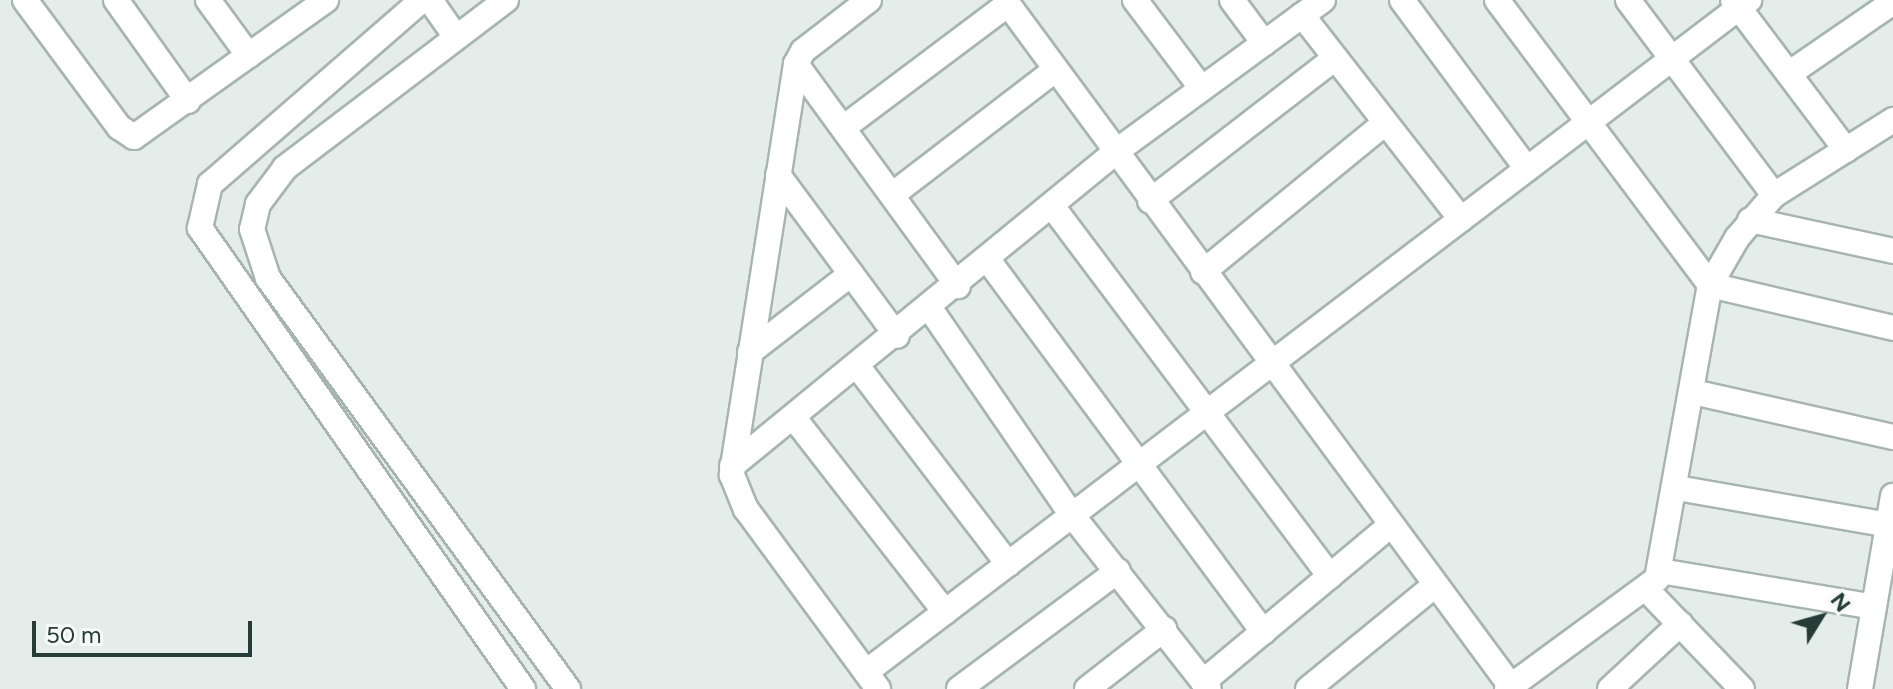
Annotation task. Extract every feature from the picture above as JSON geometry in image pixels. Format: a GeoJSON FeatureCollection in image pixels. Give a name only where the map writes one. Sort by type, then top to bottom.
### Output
{"type":"FeatureCollection","features":[{"type":"Feature","properties":{"kind":"street"},"geometry":{"type":"LineString","coordinates":[[25,0],[126,133],[152,131],[249,56],[297,8],[326,0]]}},
{"type":"Feature","properties":{"kind":"street"},"geometry":{"type":"LineString","coordinates":[[116,0],[188,101]]}},
{"type":"Feature","properties":{"kind":"street"},"geometry":{"type":"LineString","coordinates":[[208,0],[249,56]]}},
{"type":"Feature","properties":{"kind":"street"},"geometry":{"type":"LineString","coordinates":[[422,0],[210,184],[200,228],[523,689]]}},
{"type":"Feature","properties":{"kind":"street"},"geometry":{"type":"LineString","coordinates":[[430,0],[456,37]]}},
{"type":"Feature","properties":{"kind":"street"},"geometry":{"type":"LineString","coordinates":[[506,0],[285,168],[258,204],[253,240],[268,278],[568,689]]}},
{"type":"Feature","properties":{"kind":"street"},"geometry":{"type":"LineString","coordinates":[[869,0],[803,51],[796,64],[732,466],[746,509],[872,681],[945,612],[1671,59],[1740,3],[1846,150]]}},
{"type":"Feature","properties":{"kind":"street"},"geometry":{"type":"LineString","coordinates":[[1135,0],[1202,89]]}},
{"type":"Feature","properties":{"kind":"street"},"geometry":{"type":"LineString","coordinates":[[1232,0],[1264,43]]}},
{"type":"Feature","properties":{"kind":"street"},"geometry":{"type":"LineString","coordinates":[[732,466],[931,310],[1114,153],[1323,0]]}},
{"type":"Feature","properties":{"kind":"street"},"geometry":{"type":"LineString","coordinates":[[1402,0],[1527,169]]}},
{"type":"Feature","properties":{"kind":"street"},"geometry":{"type":"LineString","coordinates":[[1497,0],[1710,285],[1893,328]]}},
{"type":"Feature","properties":{"kind":"street"},"geometry":{"type":"LineString","coordinates":[[1628,0],[1774,195]]}},
{"type":"Feature","properties":{"kind":"street"},"geometry":{"type":"LineString","coordinates":[[843,128],[1006,2],[1114,153],[1511,688],[1654,580],[1677,488],[1710,285],[1750,220],[1774,195],[1893,120]]}},
{"type":"Feature","properties":{"kind":"street"},"geometry":{"type":"LineString","coordinates":[[1790,73],[1893,2]]}},
{"type":"Feature","properties":{"kind":"street"},"geometry":{"type":"LineString","coordinates":[[1302,15],[1461,219]]}},
{"type":"Feature","properties":{"kind":"street"},"geometry":{"type":"LineString","coordinates":[[1150,201],[1335,58]]}},
{"type":"Feature","properties":{"kind":"street"},"geometry":{"type":"LineString","coordinates":[[796,64],[958,286]]}},
{"type":"Feature","properties":{"kind":"street"},"geometry":{"type":"LineString","coordinates":[[892,195],[1055,70]]}},
{"type":"Feature","properties":{"kind":"street"},"geometry":{"type":"LineString","coordinates":[[1203,272],[1385,123]]}},
{"type":"Feature","properties":{"kind":"street"},"geometry":{"type":"LineString","coordinates":[[778,175],[897,336]]}},
{"type":"Feature","properties":{"kind":"street"},"geometry":{"type":"LineString","coordinates":[[1052,206],[1204,413],[1330,576]]}},
{"type":"Feature","properties":{"kind":"street"},"geometry":{"type":"LineString","coordinates":[[1750,220],[1893,251]]}},
{"type":"Feature","properties":{"kind":"street"},"geometry":{"type":"LineString","coordinates":[[988,260],[1263,632]]}},
{"type":"Feature","properties":{"kind":"street"},"geometry":{"type":"LineString","coordinates":[[750,352],[851,274]]}},
{"type":"Feature","properties":{"kind":"street"},"geometry":{"type":"LineString","coordinates":[[931,310],[1072,515],[1206,686],[1263,632],[1391,525]]}},
{"type":"Feature","properties":{"kind":"street"},"geometry":{"type":"LineString","coordinates":[[858,367],[1008,564]]}},
{"type":"Feature","properties":{"kind":"street"},"geometry":{"type":"LineString","coordinates":[[1693,392],[1893,437]]}},
{"type":"Feature","properties":{"kind":"street"},"geometry":{"type":"LineString","coordinates":[[794,418],[945,612]]}},
{"type":"Feature","properties":{"kind":"street"},"geometry":{"type":"LineString","coordinates":[[1677,488],[1888,525]]}},
{"type":"Feature","properties":{"kind":"street"},"geometry":{"type":"LineString","coordinates":[[1860,689],[1893,496]]}},
{"type":"Feature","properties":{"kind":"street"},"geometry":{"type":"LineString","coordinates":[[959,689],[1118,571]]}},
{"type":"Feature","properties":{"kind":"street"},"geometry":{"type":"LineString","coordinates":[[1654,580],[1874,607]]}},
{"type":"Feature","properties":{"kind":"street"},"geometry":{"type":"LineString","coordinates":[[1654,580],[1680,624],[1736,687]]}},
{"type":"Feature","properties":{"kind":"street"},"geometry":{"type":"LineString","coordinates":[[1308,689],[1435,585]]}},
{"type":"Feature","properties":{"kind":"street"},"geometry":{"type":"LineString","coordinates":[[1610,689],[1680,624]]}},
{"type":"Feature","properties":{"kind":"street"},"geometry":{"type":"LineString","coordinates":[[1090,688],[1164,629]]}}]}
